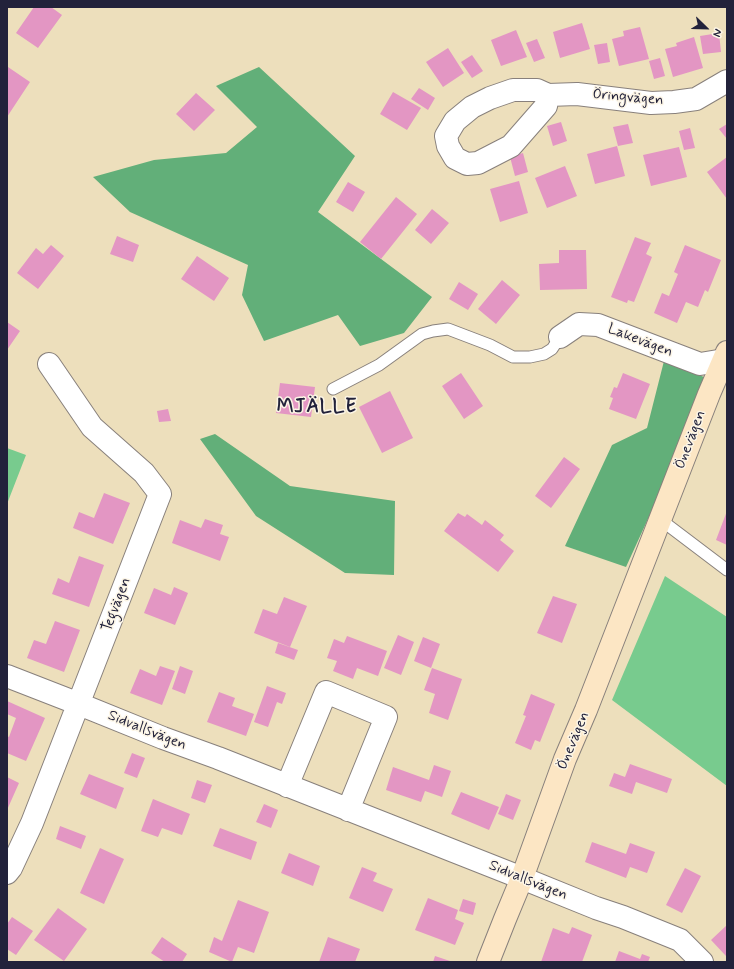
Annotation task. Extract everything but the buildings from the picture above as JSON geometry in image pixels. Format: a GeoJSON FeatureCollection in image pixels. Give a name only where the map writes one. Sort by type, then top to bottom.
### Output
{"type":"FeatureCollection","features":[{"type":"Feature","properties":{"kind":"street","name":"Öringvägen"},"geometry":{"type":"LineString","coordinates":[[548,95],[577,94],[652,103],[674,102],[696,99],[727,80]]}},
{"type":"Feature","properties":{"kind":"street","name":"Lakevägen"},"geometry":{"type":"LineString","coordinates":[[560,337],[579,324],[598,325],[700,364],[726,358]]}},
{"type":"Feature","properties":{"kind":"street","name":"Önevägen"},"geometry":{"type":"LineString","coordinates":[[488,962],[522,878],[565,759],[586,710],[661,520],[709,394],[726,358]]}},
{"type":"Feature","properties":{"kind":"street","name":"Tegvägen"},"geometry":{"type":"LineString","coordinates":[[7,873],[11,868],[32,823],[160,494],[144,473],[92,427],[49,364]]}},
{"type":"Feature","properties":{"kind":"street","name":"Sidvallsvägen"},"geometry":{"type":"LineString","coordinates":[[7,676],[680,940],[702,962]]}},
{"type":"Feature","properties":{"kind":"street"},"geometry":{"type":"LineString","coordinates":[[286,786],[326,692],[386,717],[348,810]]}},
{"type":"Feature","properties":{"kind":"lane"},"geometry":{"type":"LineString","coordinates":[[333,389],[379,365],[422,334],[433,331],[448,329],[490,345],[513,357],[530,357],[544,354],[552,349],[560,337]]}},
{"type":"Feature","properties":{"kind":"lane"},"geometry":{"type":"LineString","coordinates":[[661,520],[727,570]]}},
{"type":"Feature","properties":{"kind":"green space"},"geometry":{"type":"Polygon","coordinates":[[[259,67],[355,156],[318,212],[432,297],[404,333],[360,346],[338,315],[264,341],[242,295],[248,265],[130,212],[93,177],[154,160],[226,153],[257,127],[216,86],[259,67]]]}},
{"type":"Feature","properties":{"kind":"green space"},"geometry":{"type":"Polygon","coordinates":[[[664,361],[704,377],[663,486],[626,567],[565,546],[612,445],[647,428],[664,361]]]}},
{"type":"Feature","properties":{"kind":"green space"},"geometry":{"type":"Polygon","coordinates":[[[215,434],[290,486],[395,501],[394,575],[345,573],[256,516],[200,439],[215,434]]]}},
{"type":"Feature","properties":{"kind":"green space"},"geometry":{"type":"Polygon","coordinates":[[[7,448],[26,455],[7,504],[7,448]]]}},
{"type":"Feature","properties":{"kind":"green space"},"geometry":{"type":"Polygon","coordinates":[[[665,576],[727,617],[727,786],[612,700],[665,576]]]}},
{"type":"Feature","properties":{"kind":"district","name":"MJÄLLE"},"geometry":{"type":"Point","coordinates":[317,408]}}]}
